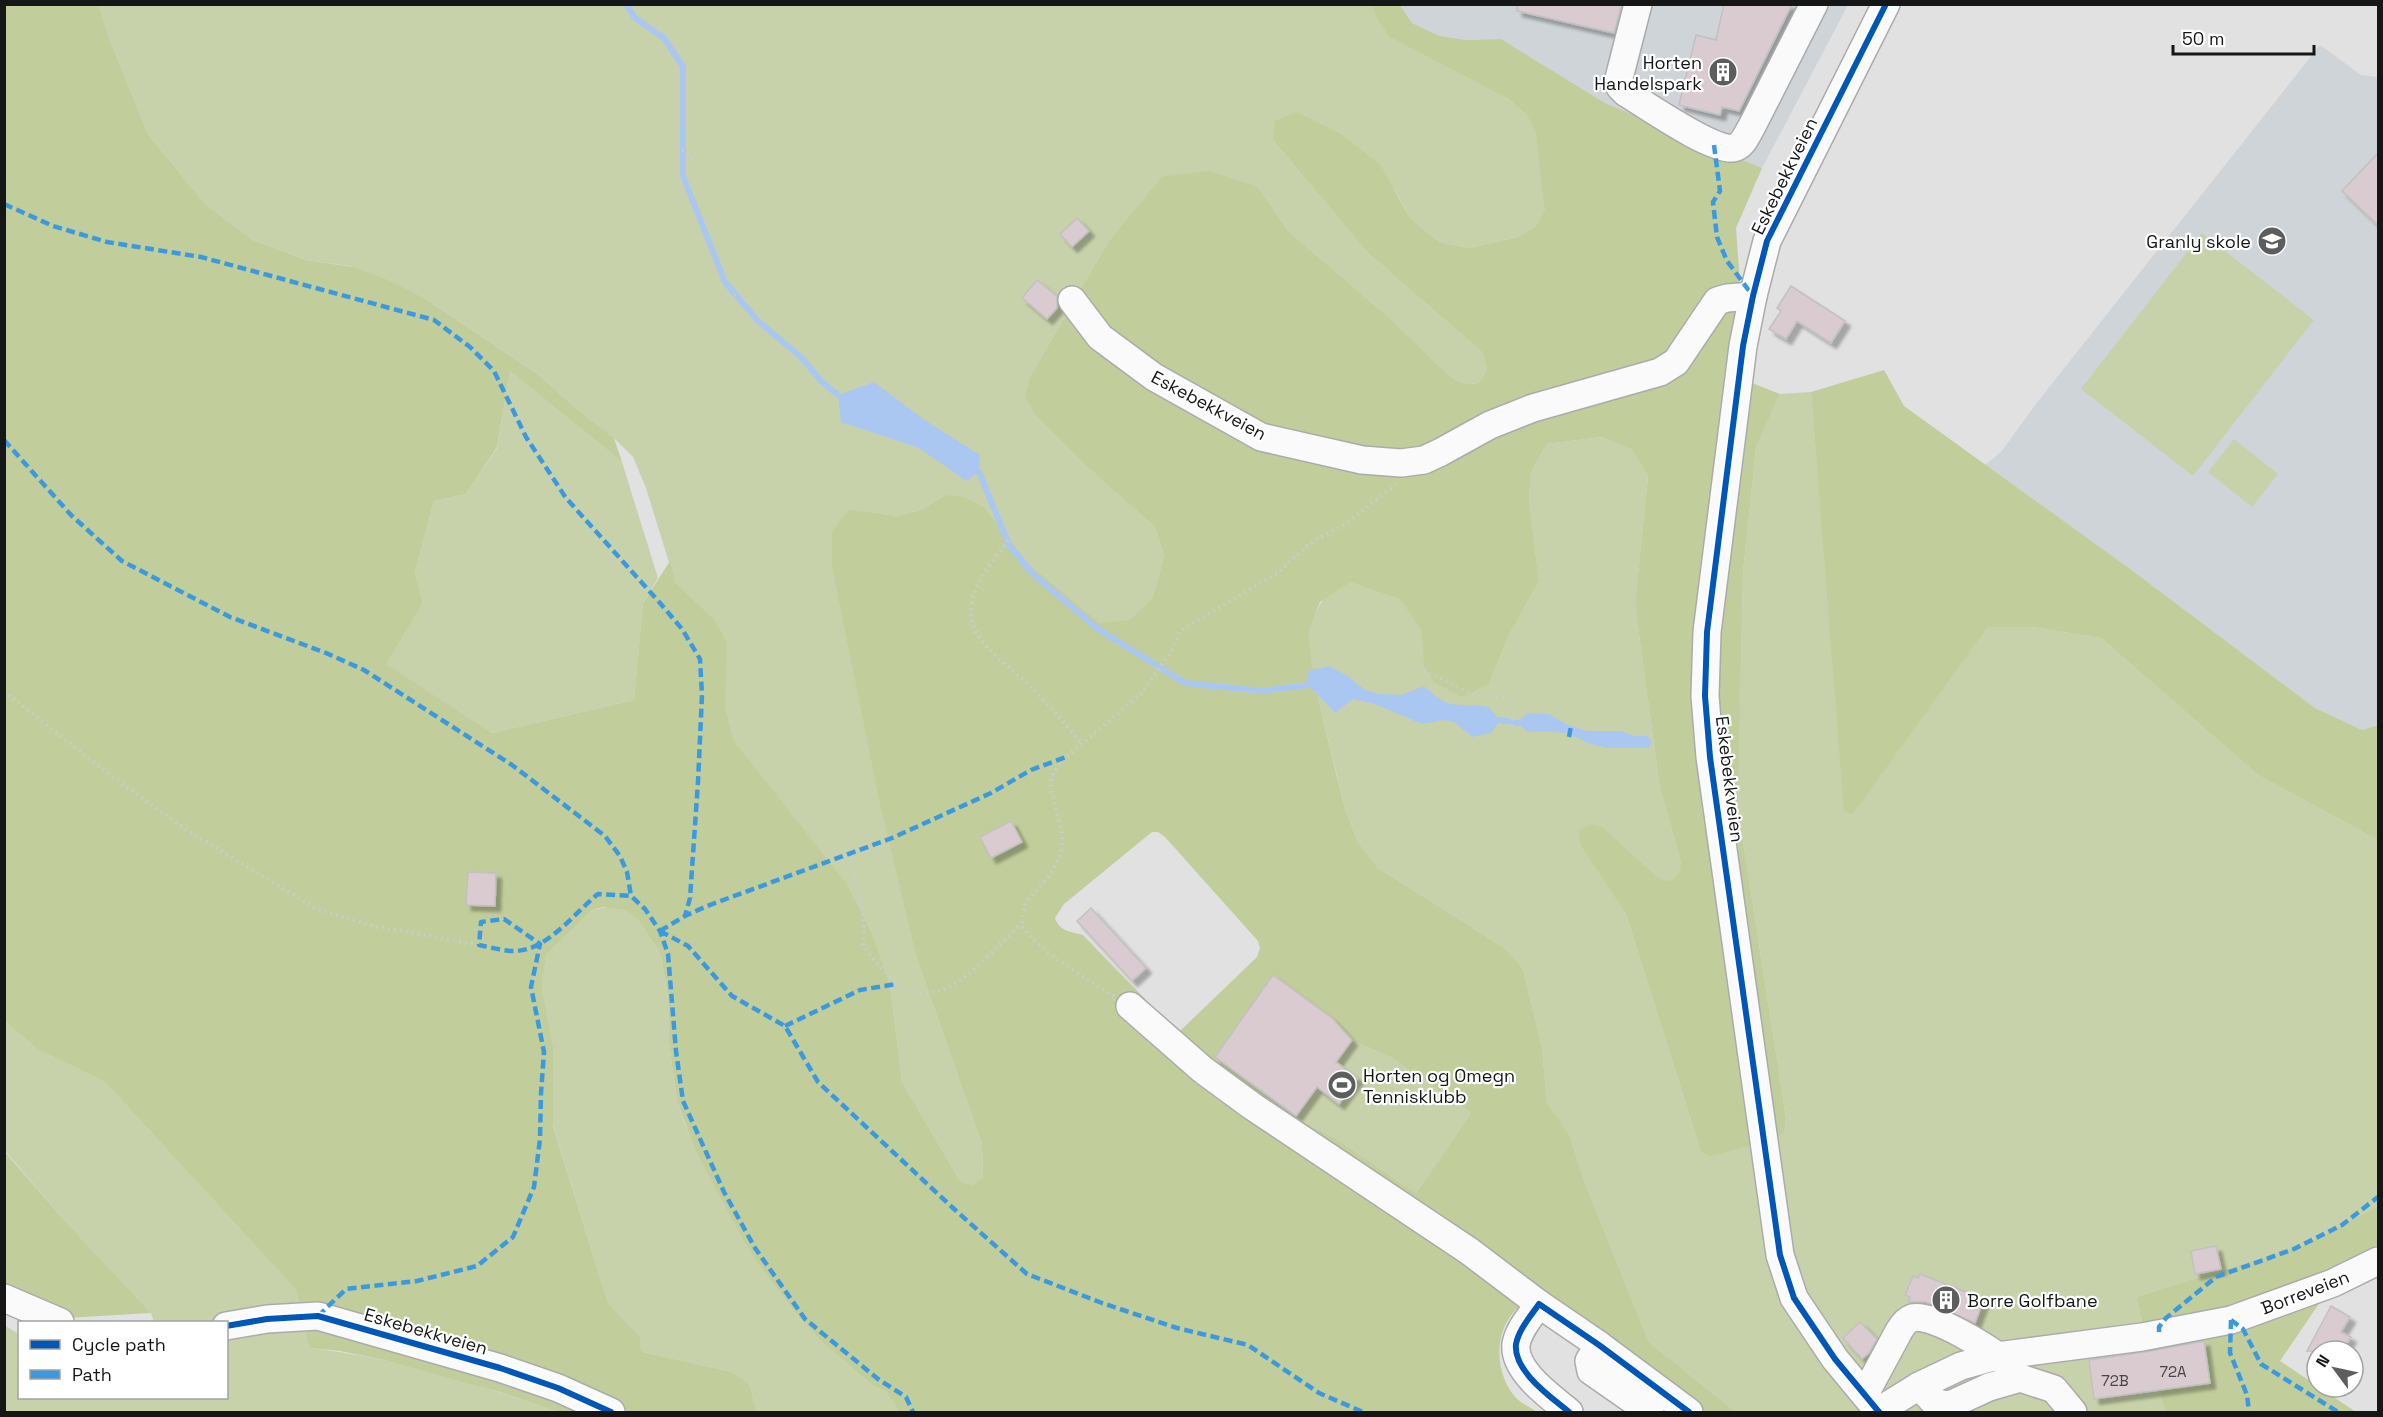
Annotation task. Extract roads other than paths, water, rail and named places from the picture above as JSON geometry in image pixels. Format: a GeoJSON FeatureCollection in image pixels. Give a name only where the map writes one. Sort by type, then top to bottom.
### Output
{"type":"FeatureCollection","features":[{"type":"Feature","properties":{"kind":"street"},"geometry":{"type":"LineString","coordinates":[[1638,4],[1618,82],[1620,87],[1626,93],[1714,145],[1733,148],[1741,144],[1751,128],[1814,4]]}},
{"type":"Feature","properties":{"kind":"street","name":"Eskebekkveien"},"geometry":{"type":"LineString","coordinates":[[1875,1408],[1835,1359],[1794,1298],[1780,1255],[1710,758],[1705,703],[1707,632],[1743,346],[1767,241],[1886,4]]}},
{"type":"Feature","properties":{"kind":"street","name":"Eskebekkveien"},"geometry":{"type":"LineString","coordinates":[[1072,300],[1100,337],[1154,377],[1261,437],[1362,460],[1401,463],[1424,460],[1490,425],[1533,408],[1660,372],[1676,362],[1718,301],[1753,296]]}},
{"type":"Feature","properties":{"kind":"street"},"geometry":{"type":"LineString","coordinates":[[1130,1006],[1203,1070],[1252,1106],[1469,1251],[1689,1413]]}},
{"type":"Feature","properties":{"kind":"street","name":"Borreveien"},"geometry":{"type":"LineString","coordinates":[[1875,1408],[1960,1366],[1997,1356],[2142,1337],[2158,1332],[2231,1320],[2333,1283],[2379,1262]]}},
{"type":"Feature","properties":{"kind":"street"},"geometry":{"type":"LineString","coordinates":[[4,1298],[56,1321]]}},
{"type":"Feature","properties":{"kind":"street"},"geometry":{"type":"LineString","coordinates":[[1539,1304],[1522,1328],[1516,1346],[1522,1365],[1530,1378],[1569,1413]]}},
{"type":"Feature","properties":{"kind":"street","name":"Eskebekkveien"},"geometry":{"type":"LineString","coordinates":[[228,1326],[267,1319],[318,1316],[500,1368],[558,1389],[611,1413]]}},
{"type":"Feature","properties":{"kind":"street"},"geometry":{"type":"LineString","coordinates":[[1875,1408],[1899,1331],[1911,1318],[1933,1320],[1997,1356],[2020,1378],[2054,1389],[2073,1413]]}},
{"type":"Feature","properties":{"kind":"street"},"geometry":{"type":"LineString","coordinates":[[1599,1345],[1589,1361],[1591,1371],[1650,1413]]}},
{"type":"Feature","properties":{"kind":"street"},"geometry":{"type":"LineString","coordinates":[[1919,1386],[1933,1401],[1944,1405],[1970,1397],[1989,1387],[2020,1378]]}},
{"type":"Feature","properties":{"kind":"water"},"geometry":{"type":"Polygon","coordinates":[[[874,382],[926,421],[980,455],[979,472],[966,481],[919,448],[841,422],[838,395],[874,382]]]}},
{"type":"Feature","properties":{"kind":"water"},"geometry":{"type":"Polygon","coordinates":[[[1329,666],[1349,677],[1365,690],[1380,694],[1401,695],[1424,686],[1448,703],[1489,707],[1500,720],[1491,733],[1472,737],[1454,722],[1444,720],[1422,724],[1377,705],[1353,699],[1335,713],[1308,685],[1307,671],[1329,666]]]}},
{"type":"Feature","properties":{"kind":"water"},"geometry":{"type":"Polygon","coordinates":[[[1527,713],[1549,714],[1566,724],[1587,731],[1621,731],[1634,736],[1647,736],[1652,741],[1649,748],[1607,748],[1588,743],[1567,733],[1528,732],[1518,723],[1527,713]]]}},
{"type":"Feature","properties":{"kind":"waterway"},"geometry":{"type":"LineString","coordinates":[[626,4],[635,18],[664,38],[683,67],[683,176],[725,282],[758,321],[801,357],[822,382],[838,395]]}},
{"type":"Feature","properties":{"kind":"waterway"},"geometry":{"type":"LineString","coordinates":[[979,472],[1009,545],[1033,574],[1098,629],[1185,683],[1262,691],[1308,685]]}},
{"type":"Feature","properties":{"kind":"waterway"},"geometry":{"type":"LineString","coordinates":[[1500,720],[1518,723]]}},
{"type":"Feature","properties":{"kind":"place","name":"Horten Handelspark"},"geometry":{"type":"Point","coordinates":[1723,72]}},
{"type":"Feature","properties":{"kind":"place","name":"Granly skole"},"geometry":{"type":"Point","coordinates":[2272,241]}},
{"type":"Feature","properties":{"kind":"place","name":"Horten og Omegn Tennisklubb"},"geometry":{"type":"Point","coordinates":[1342,1085]}},
{"type":"Feature","properties":{"kind":"place","name":"Borre Golfbane"},"geometry":{"type":"Point","coordinates":[1946,1300]}}]}
